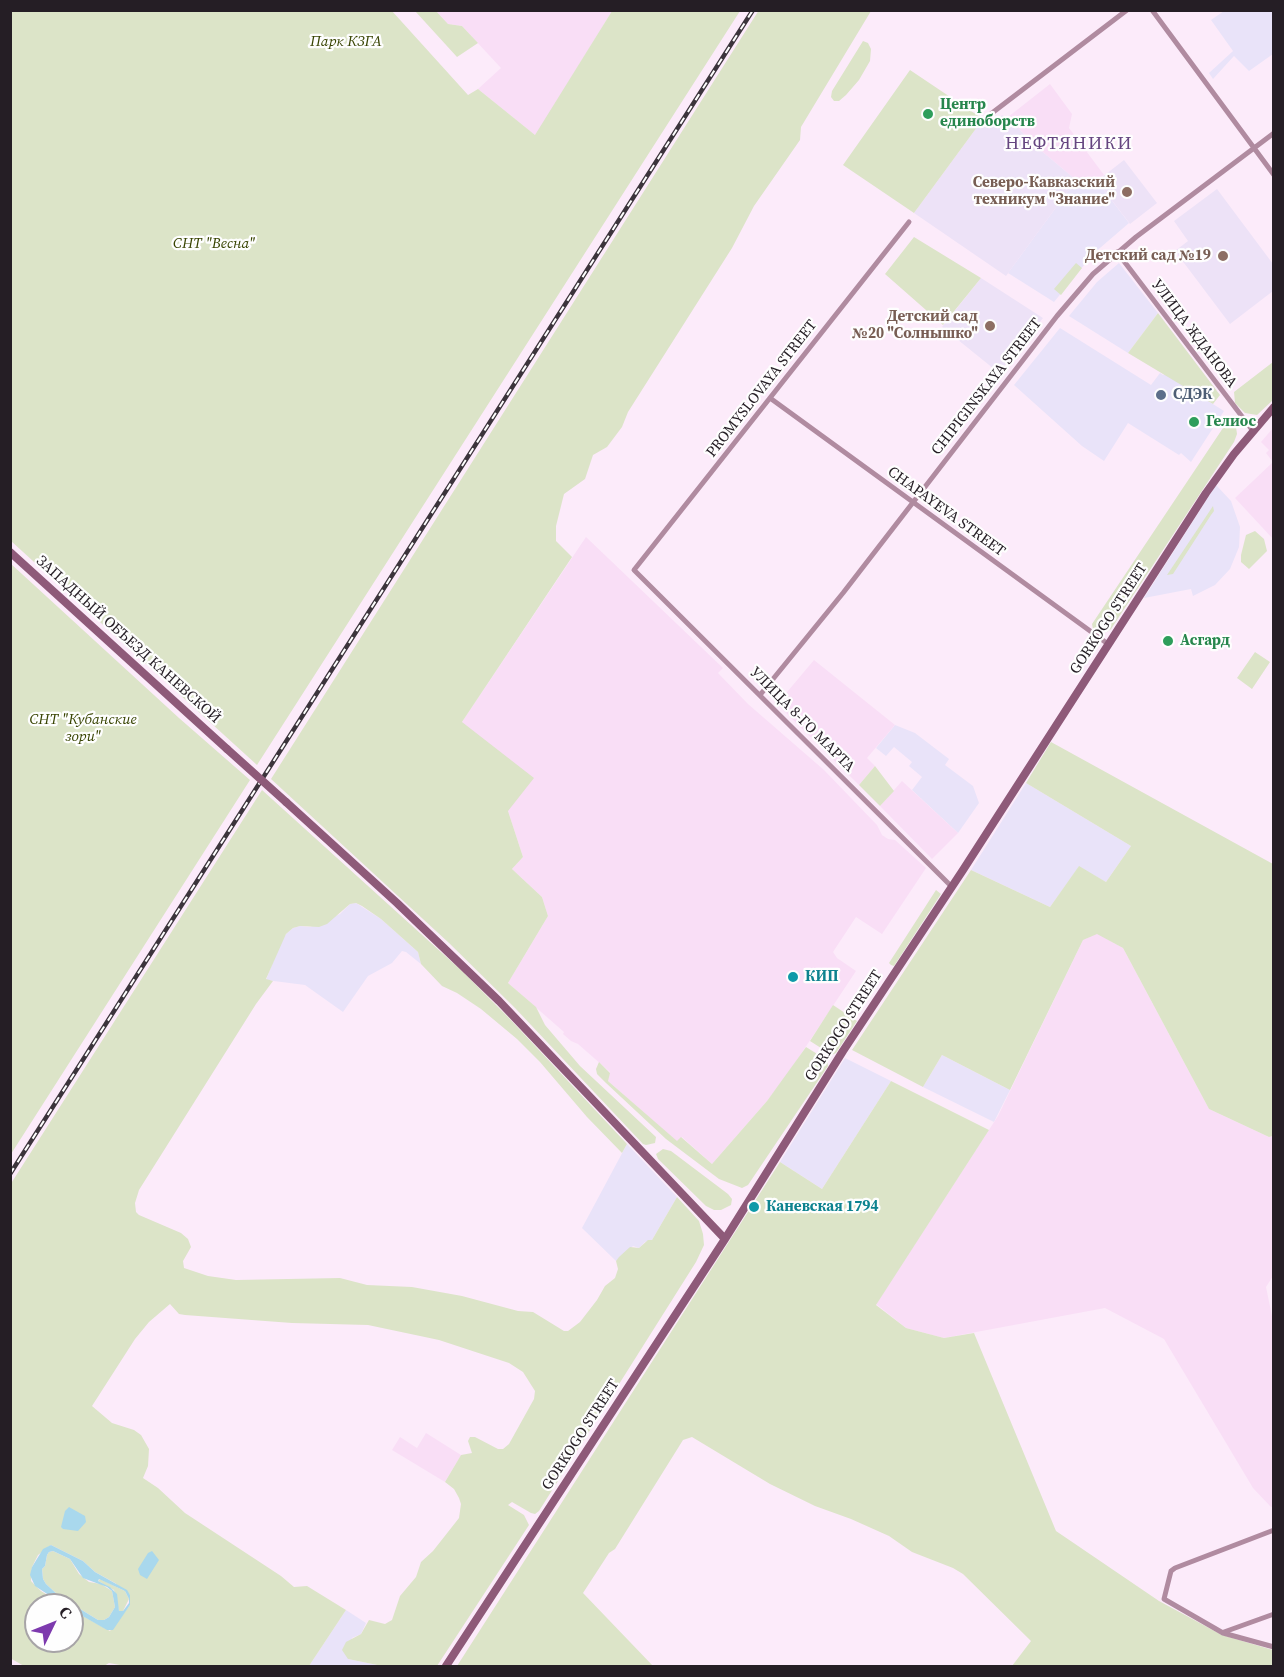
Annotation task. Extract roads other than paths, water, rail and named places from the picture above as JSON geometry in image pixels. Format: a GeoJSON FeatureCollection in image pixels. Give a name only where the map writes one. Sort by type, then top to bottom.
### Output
{"type":"FeatureCollection","features":[{"type":"Feature","properties":{"kind":"main road","name":"GORKOGO STREET"},"geometry":{"type":"LineString","coordinates":[[446,1666],[1215,480],[1274,407]]}},
{"type":"Feature","properties":{"kind":"main road","name":"ЗАПАДНЫЙ ОБЪЕЗД КАНЕВСКОЙ"},"geometry":{"type":"LineString","coordinates":[[10,552],[286,802],[499,1001],[725,1239]]}},
{"type":"Feature","properties":{"kind":"street"},"geometry":{"type":"LineString","coordinates":[[992,113],[1127,10]]}},
{"type":"Feature","properties":{"kind":"street"},"geometry":{"type":"LineString","coordinates":[[1152,10],[1274,175]]}},
{"type":"Feature","properties":{"kind":"street","name":"CHIPIGINSKAYA STREET"},"geometry":{"type":"LineString","coordinates":[[760,695],[1057,316],[1093,274],[1117,252],[1274,133]]}},
{"type":"Feature","properties":{"kind":"street","name":"PROMYSLOVAYA STREET"},"geometry":{"type":"LineString","coordinates":[[634,570],[909,222]]}},
{"type":"Feature","properties":{"kind":"street","name":"УЛИЦА ЖДАНОВА"},"geometry":{"type":"LineString","coordinates":[[1117,252],[1253,431]]}},
{"type":"Feature","properties":{"kind":"street","name":"CHAPAYEVA STREET"},"geometry":{"type":"LineString","coordinates":[[770,398],[1108,644]]}},
{"type":"Feature","properties":{"kind":"street","name":"УЛИЦА 8-ГО МАРТА"},"geometry":{"type":"LineString","coordinates":[[634,570],[952,887]]}},
{"type":"Feature","properties":{"kind":"street"},"geometry":{"type":"LineString","coordinates":[[1274,1530],[1171,1571],[1164,1599],[1222,1633],[1274,1647]]}},
{"type":"Feature","properties":{"kind":"street"},"geometry":{"type":"LineString","coordinates":[[1222,1633],[1274,1614]]}},
{"type":"Feature","properties":{"kind":"water"},"geometry":{"type":"Polygon","coordinates":[[[69,1507],[85,1516],[86,1522],[78,1531],[61,1527],[65,1511],[69,1507]]]}},
{"type":"Feature","properties":{"kind":"water"},"geometry":{"type":"Polygon","coordinates":[[[51,1545],[83,1561],[95,1572],[127,1590],[130,1595],[130,1605],[113,1630],[107,1630],[84,1617],[84,1611],[98,1620],[109,1617],[115,1607],[112,1591],[83,1578],[70,1559],[53,1551],[47,1555],[45,1566],[42,1569],[43,1579],[56,1593],[46,1593],[35,1586],[30,1575],[43,1549],[51,1545]],[[99,1579],[98,1581],[110,1587],[117,1594],[119,1611],[123,1611],[129,1603],[125,1591],[99,1579]]]}},
{"type":"Feature","properties":{"kind":"water"},"geometry":{"type":"Polygon","coordinates":[[[152,1551],[159,1560],[147,1579],[140,1575],[138,1569],[148,1553],[152,1551]]]}},
{"type":"Feature","properties":{"kind":"railway"},"geometry":{"type":"LineString","coordinates":[[10,1174],[753,10]]}},
{"type":"Feature","properties":{"kind":"place","name":"Центр единоборств"},"geometry":{"type":"Point","coordinates":[928,114]}},
{"type":"Feature","properties":{"kind":"place","name":"Северо-Кавказский техникум \"Знание\""},"geometry":{"type":"Point","coordinates":[1127,192]}},
{"type":"Feature","properties":{"kind":"place","name":"Детский сад №19"},"geometry":{"type":"Point","coordinates":[1223,256]}},
{"type":"Feature","properties":{"kind":"place","name":"Детский сад №20 \"Солнышко\""},"geometry":{"type":"Point","coordinates":[990,326]}},
{"type":"Feature","properties":{"kind":"place","name":"СДЭК"},"geometry":{"type":"Point","coordinates":[1161,395]}},
{"type":"Feature","properties":{"kind":"place","name":"Гелиос"},"geometry":{"type":"Point","coordinates":[1194,422]}},
{"type":"Feature","properties":{"kind":"place","name":"Асгард"},"geometry":{"type":"Point","coordinates":[1168,641]}},
{"type":"Feature","properties":{"kind":"place","name":"КИП"},"geometry":{"type":"Point","coordinates":[793,977]}},
{"type":"Feature","properties":{"kind":"place","name":"Каневская 1794"},"geometry":{"type":"Point","coordinates":[754,1207]}},
{"type":"Feature","properties":{"kind":"district","name":"НЕФТЯНИКИ"},"geometry":{"type":"Point","coordinates":[1069,144]}},
{"type":"Feature","properties":{"kind":"park label","name":"Парк КЗГА"},"geometry":{"type":"Point","coordinates":[346,42]}},
{"type":"Feature","properties":{"kind":"park label","name":"СНТ \"Весна\""},"geometry":{"type":"Point","coordinates":[214,244]}},
{"type":"Feature","properties":{"kind":"park label","name":"СНТ \"Кубанские зори\""},"geometry":{"type":"Point","coordinates":[83,728]}}]}
